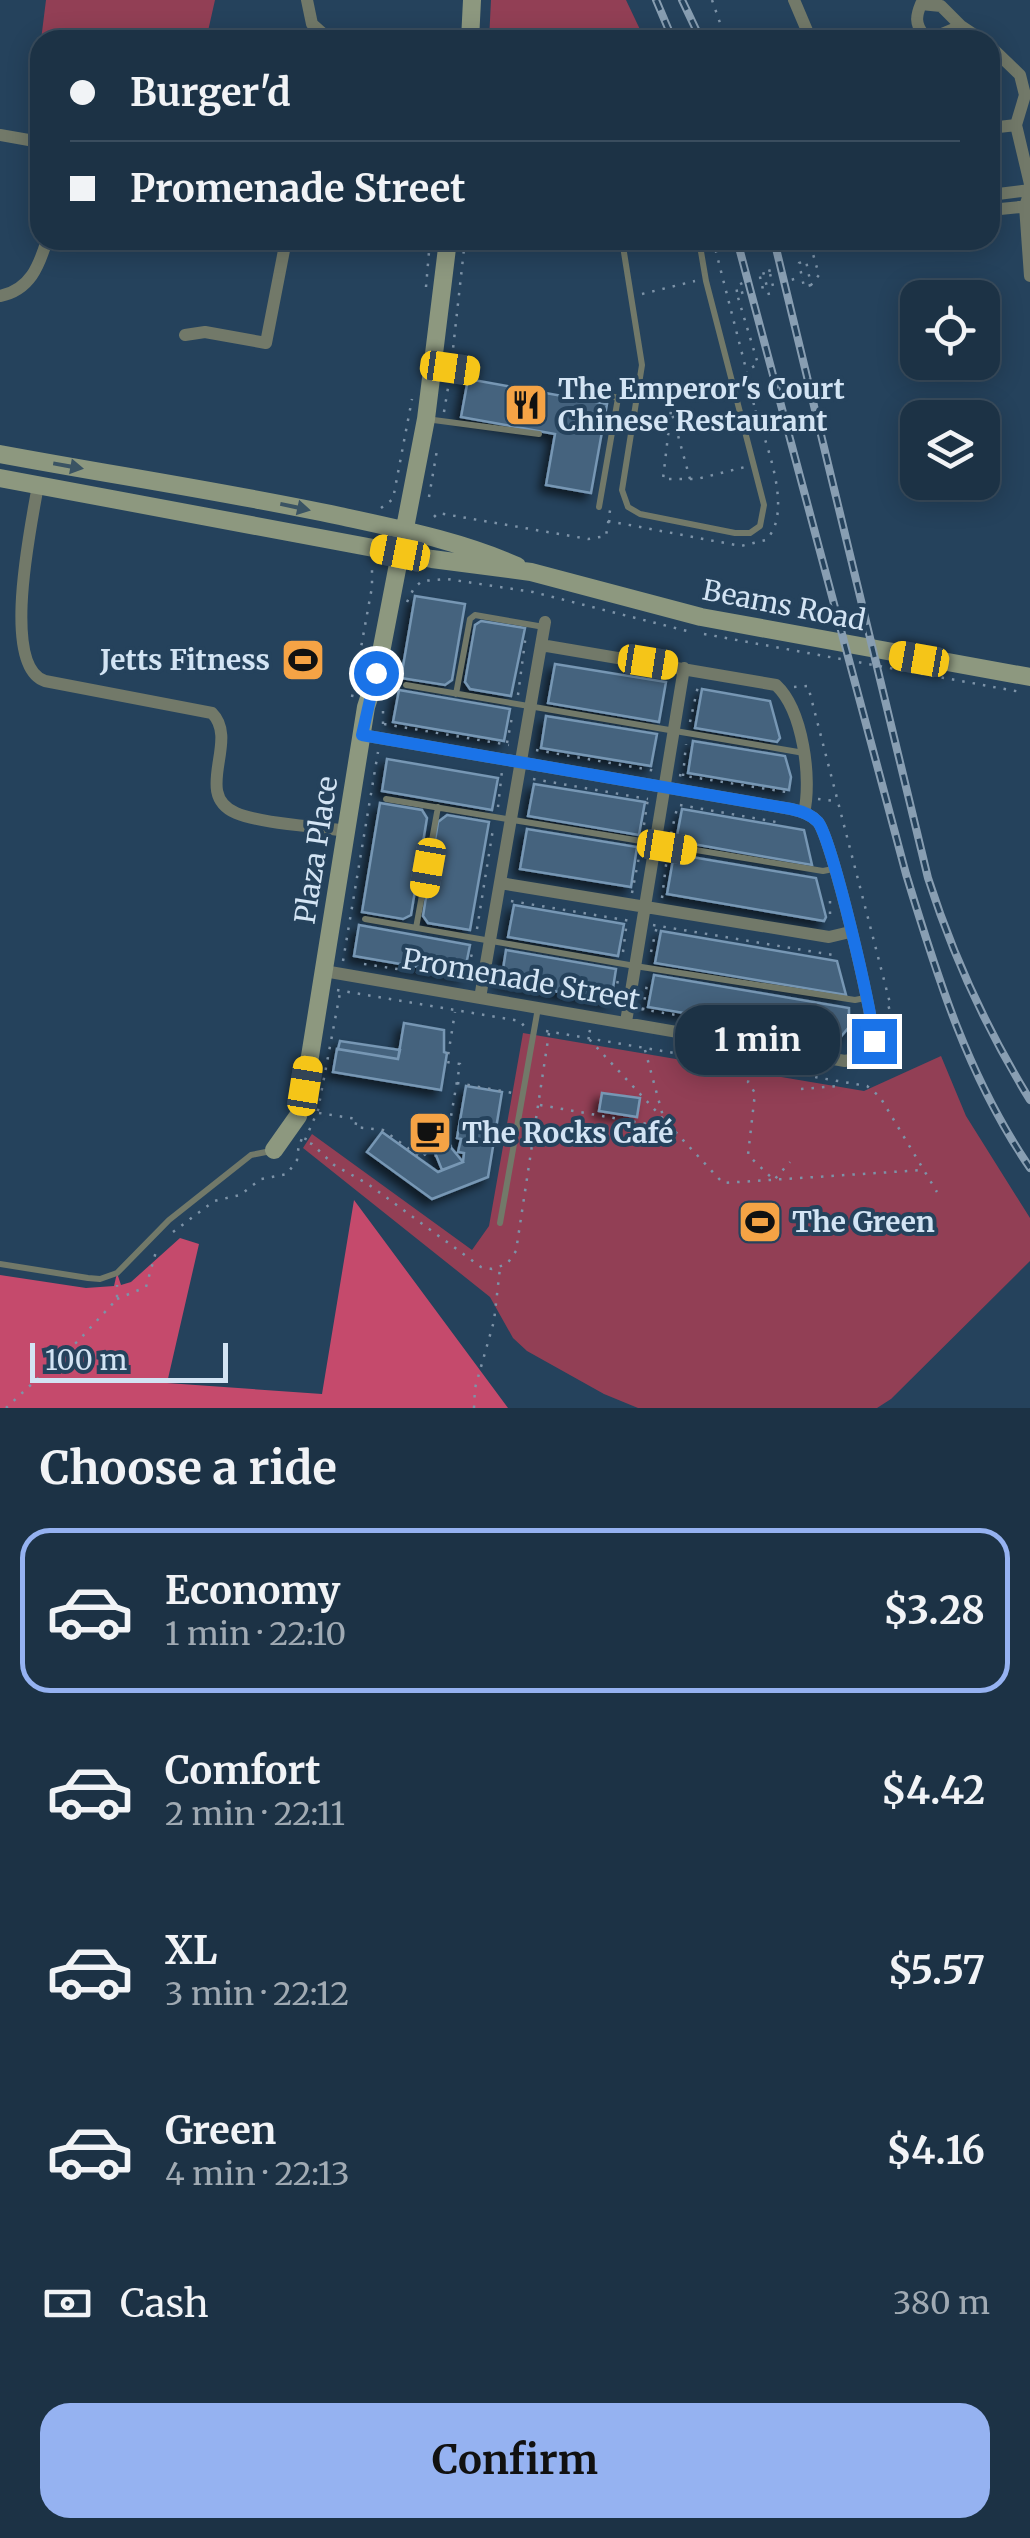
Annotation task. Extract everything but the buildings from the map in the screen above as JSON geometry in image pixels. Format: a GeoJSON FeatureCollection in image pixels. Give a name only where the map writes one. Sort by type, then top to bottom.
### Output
{"type":"FeatureCollection","features":[{"type":"Feature","properties":{"kind":"main road"},"geometry":{"type":"LineString","coordinates":[[470,30],[472,0]]}},
{"type":"Feature","properties":{"kind":"main road"},"geometry":{"type":"LineString","coordinates":[[400,553],[426,419],[447,250]]}},
{"type":"Feature","properties":{"kind":"main road","name":"Beams Road"},"geometry":{"type":"LineString","coordinates":[[0,454],[281,504],[404,531],[486,552],[530,572],[809,647],[918,666],[1030,677]]}},
{"type":"Feature","properties":{"kind":"main road","name":"Beams Road"},"geometry":{"type":"LineString","coordinates":[[0,478],[481,568],[530,572]]}},
{"type":"Feature","properties":{"kind":"main road","name":"Plaza Place"},"geometry":{"type":"LineString","coordinates":[[274,1150],[298,1116],[303,1100],[347,831],[375,732],[400,553]]}},
{"type":"Feature","properties":{"kind":"street"},"geometry":{"type":"LineString","coordinates":[[307,0],[312,24],[319,30]]}},
{"type":"Feature","properties":{"kind":"street"},"geometry":{"type":"LineString","coordinates":[[794,0],[806,30]]}},
{"type":"Feature","properties":{"kind":"street"},"geometry":{"type":"LineString","coordinates":[[920,30],[916,25],[920,2],[941,6],[967,30]]}},
{"type":"Feature","properties":{"kind":"street"},"geometry":{"type":"LineString","coordinates":[[951,30],[961,26]]}},
{"type":"Feature","properties":{"kind":"street"},"geometry":{"type":"LineString","coordinates":[[1000,55],[1020,74],[1028,95],[1016,126],[1030,188],[1030,276]]}},
{"type":"Feature","properties":{"kind":"street"},"geometry":{"type":"LineString","coordinates":[[1000,127],[1016,126]]}},
{"type":"Feature","properties":{"kind":"street"},"geometry":{"type":"LineString","coordinates":[[0,135],[30,140]]}},
{"type":"Feature","properties":{"kind":"street"},"geometry":{"type":"LineString","coordinates":[[1000,193],[1030,188]]}},
{"type":"Feature","properties":{"kind":"street"},"geometry":{"type":"LineString","coordinates":[[1000,209],[1027,206]]}},
{"type":"Feature","properties":{"kind":"street"},"geometry":{"type":"LineString","coordinates":[[0,296],[16,292],[29,280],[44,250]]}},
{"type":"Feature","properties":{"kind":"street"},"geometry":{"type":"LineString","coordinates":[[185,335],[205,332],[266,343],[284,250]]}},
{"type":"Feature","properties":{"kind":"street"},"geometry":{"type":"LineString","coordinates":[[38,486],[20,601],[27,660],[33,674],[45,681],[212,713],[222,725],[216,785],[226,806],[242,815],[347,831]]}},
{"type":"Feature","properties":{"kind":"street"},"geometry":{"type":"LineString","coordinates":[[480,998],[483,939],[500,884],[504,818],[528,770],[530,749],[524,706],[545,625]]}},
{"type":"Feature","properties":{"kind":"street"},"geometry":{"type":"LineString","coordinates":[[375,732],[528,770],[804,812],[810,788],[804,753],[790,703],[782,690],[765,681],[683,675],[541,645]]}},
{"type":"Feature","properties":{"kind":"street"},"geometry":{"type":"LineString","coordinates":[[626,1022],[683,675]]}},
{"type":"Feature","properties":{"kind":"street","name":"Promenade Street"},"geometry":{"type":"LineString","coordinates":[[324,971],[845,1061],[858,1059],[870,1052],[874,1041],[870,1013],[850,932],[828,870],[819,824],[804,812]]}},
{"type":"Feature","properties":{"kind":"street"},"geometry":{"type":"LineString","coordinates":[[500,884],[834,936],[850,932]]}},
{"type":"Feature","properties":{"kind":"lane"},"geometry":{"type":"LineString","coordinates":[[624,250],[642,365],[622,490],[625,502],[640,514],[734,533],[750,532],[760,526],[764,510],[702,250]]}},
{"type":"Feature","properties":{"kind":"lane"},"geometry":{"type":"LineString","coordinates":[[434,366],[475,372]]}},
{"type":"Feature","properties":{"kind":"lane"},"geometry":{"type":"LineString","coordinates":[[598,394],[618,398],[599,507]]}},
{"type":"Feature","properties":{"kind":"lane"},"geometry":{"type":"LineString","coordinates":[[426,419],[539,434]]}},
{"type":"Feature","properties":{"kind":"lane"},"geometry":{"type":"LineString","coordinates":[[456,694],[470,619],[475,615],[545,625]]}},
{"type":"Feature","properties":{"kind":"lane"},"geometry":{"type":"LineString","coordinates":[[406,685],[804,753]]}},
{"type":"Feature","properties":{"kind":"lane"},"geometry":{"type":"LineString","coordinates":[[386,798],[655,845],[828,870]]}},
{"type":"Feature","properties":{"kind":"lane"},"geometry":{"type":"LineString","coordinates":[[416,928],[438,807]]}},
{"type":"Feature","properties":{"kind":"lane"},"geometry":{"type":"LineString","coordinates":[[365,919],[635,966],[855,1000],[866,998]]}},
{"type":"Feature","properties":{"kind":"lane"},"geometry":{"type":"LineString","coordinates":[[500,1223],[538,1007]]}},
{"type":"Feature","properties":{"kind":"lane"},"geometry":{"type":"LineString","coordinates":[[0,1264],[100,1279],[117,1273],[169,1220],[250,1155],[274,1150]]}},
{"type":"Feature","properties":{"kind":"path"},"geometry":{"type":"LineString","coordinates":[[712,0],[722,30]]}},
{"type":"Feature","properties":{"kind":"path"},"geometry":{"type":"LineString","coordinates":[[426,288],[429,250]]}},
{"type":"Feature","properties":{"kind":"path"},"geometry":{"type":"LineString","coordinates":[[608,521],[741,546],[766,540],[776,526],[778,500],[715,250]]}},
{"type":"Feature","properties":{"kind":"path"},"geometry":{"type":"LineString","coordinates":[[811,285],[806,262],[798,263],[804,287],[811,285],[819,275],[815,250]]}},
{"type":"Feature","properties":{"kind":"path"},"geometry":{"type":"LineString","coordinates":[[769,295],[763,270],[770,269],[773,275]]}},
{"type":"Feature","properties":{"kind":"path"},"geometry":{"type":"LineString","coordinates":[[738,294],[802,275]]}},
{"type":"Feature","properties":{"kind":"path"},"geometry":{"type":"LineString","coordinates":[[642,294],[706,278]]}},
{"type":"Feature","properties":{"kind":"path"},"geometry":{"type":"LineString","coordinates":[[744,282],[736,286],[757,362]]}},
{"type":"Feature","properties":{"kind":"path"},"geometry":{"type":"LineString","coordinates":[[746,371],[757,362],[766,362]]}},
{"type":"Feature","properties":{"kind":"path"},"geometry":{"type":"LineString","coordinates":[[380,509],[394,499],[412,399]]}},
{"type":"Feature","properties":{"kind":"path"},"geometry":{"type":"LineString","coordinates":[[690,479],[672,410],[664,479],[690,479],[755,465]]}},
{"type":"Feature","properties":{"kind":"path"},"geometry":{"type":"LineString","coordinates":[[434,517],[438,513],[588,539],[606,536],[612,496]]}},
{"type":"Feature","properties":{"kind":"path"},"geometry":{"type":"LineString","coordinates":[[352,701],[372,587],[372,564]]}},
{"type":"Feature","properties":{"kind":"path"},"geometry":{"type":"LineString","coordinates":[[409,599],[418,584],[433,578],[532,592]]}},
{"type":"Feature","properties":{"kind":"path"},"geometry":{"type":"LineString","coordinates":[[506,744],[510,720],[524,706],[517,679],[527,624]]}},
{"type":"Feature","properties":{"kind":"path"},"geometry":{"type":"LineString","coordinates":[[809,647],[918,666],[1030,693]]}},
{"type":"Feature","properties":{"kind":"path"},"geometry":{"type":"LineString","coordinates":[[683,675],[705,686]]}},
{"type":"Feature","properties":{"kind":"path"},"geometry":{"type":"LineString","coordinates":[[782,690],[808,686],[891,1007],[870,1013]]}},
{"type":"Feature","properties":{"kind":"path"},"geometry":{"type":"LineString","coordinates":[[343,964],[375,732],[383,707]]}},
{"type":"Feature","properties":{"kind":"path"},"geometry":{"type":"LineString","coordinates":[[375,732],[506,744],[792,794]]}},
{"type":"Feature","properties":{"kind":"path"},"geometry":{"type":"LineString","coordinates":[[530,749],[538,740]]}},
{"type":"Feature","properties":{"kind":"path"},"geometry":{"type":"LineString","coordinates":[[464,979],[483,939],[478,909],[490,835],[504,818],[498,793],[504,761]]}},
{"type":"Feature","properties":{"kind":"path"},"geometry":{"type":"LineString","coordinates":[[784,808],[782,823],[787,822]]}},
{"type":"Feature","properties":{"kind":"path"},"geometry":{"type":"LineString","coordinates":[[828,870],[840,962],[877,953]]}},
{"type":"Feature","properties":{"kind":"path"},"geometry":{"type":"LineString","coordinates":[[508,914],[510,900],[839,956]]}},
{"type":"Feature","properties":{"kind":"path"},"geometry":{"type":"LineString","coordinates":[[358,964],[483,982]]}},
{"type":"Feature","properties":{"kind":"path"},"geometry":{"type":"LineString","coordinates":[[498,974],[495,984],[846,1044],[857,1042],[860,1031]]}},
{"type":"Feature","properties":{"kind":"path"},"geometry":{"type":"LineString","coordinates":[[165,1238],[208,1204],[240,1195],[262,1180],[287,1174],[295,1166],[301,1141],[317,1112],[339,990],[520,1021],[533,1030],[866,1086],[874,1091],[937,1192]]}},
{"type":"Feature","properties":{"kind":"path"},"geometry":{"type":"LineString","coordinates":[[451,1147],[450,1128],[460,1064],[447,1062],[456,1010]]}},
{"type":"Feature","properties":{"kind":"path"},"geometry":{"type":"LineString","coordinates":[[588,1038],[592,1016]]}},
{"type":"Feature","properties":{"kind":"path"},"geometry":{"type":"LineString","coordinates":[[301,1141],[398,1206],[471,1262],[482,1267],[500,1266],[512,1259],[516,1251],[550,1032]]}},
{"type":"Feature","properties":{"kind":"path"},"geometry":{"type":"LineString","coordinates":[[588,1038],[723,1183],[924,1170]]}},
{"type":"Feature","properties":{"kind":"path"},"geometry":{"type":"LineString","coordinates":[[644,1049],[664,1121]]}},
{"type":"Feature","properties":{"kind":"path"},"geometry":{"type":"LineString","coordinates":[[751,1068],[748,1082],[756,1094],[748,1155],[774,1180]]}},
{"type":"Feature","properties":{"kind":"path"},"geometry":{"type":"LineString","coordinates":[[457,1082],[514,1093]]}},
{"type":"Feature","properties":{"kind":"path"},"geometry":{"type":"LineString","coordinates":[[801,1089],[838,1086]]}},
{"type":"Feature","properties":{"kind":"path"},"geometry":{"type":"LineString","coordinates":[[538,1104],[672,1128]]}},
{"type":"Feature","properties":{"kind":"path"},"geometry":{"type":"LineString","coordinates":[[317,1112],[356,1119],[355,1128],[384,1130],[422,1158],[426,1153]]}},
{"type":"Feature","properties":{"kind":"path"},"geometry":{"type":"LineString","coordinates":[[438,1156],[426,1153],[416,1142],[420,1114],[440,1120],[450,1128]]}},
{"type":"Feature","properties":{"kind":"path"},"geometry":{"type":"LineString","coordinates":[[774,1180],[790,1162]]}},
{"type":"Feature","properties":{"kind":"path"},"geometry":{"type":"LineString","coordinates":[[6,1408],[117,1299],[146,1288],[158,1245]]}},
{"type":"Feature","properties":{"kind":"path"},"geometry":{"type":"LineString","coordinates":[[474,1408],[475,1388],[494,1321],[500,1266]]}},
{"type":"Feature","properties":{"kind":"path"},"geometry":{"type":"LineString","coordinates":[[117,1273],[117,1299]]}},
{"type":"Feature","properties":{"kind":"shaded area"},"geometry":{"type":"Polygon","coordinates":[[[46,0],[215,0],[208,30],[42,30],[46,0]]]}},
{"type":"Feature","properties":{"kind":"shaded area"},"geometry":{"type":"Polygon","coordinates":[[[491,0],[626,0],[640,30],[490,30],[491,0]]]}},
{"type":"Feature","properties":{"kind":"shaded area","name":"The Green"},"geometry":{"type":"Polygon","coordinates":[[[523,1033],[864,1091],[941,1056],[966,1116],[1030,1218],[1030,1261],[891,1399],[877,1408],[638,1408],[604,1394],[527,1351],[513,1338],[490,1297],[303,1148],[312,1134],[472,1250],[489,1226],[523,1033]]]}},
{"type":"Feature","properties":{"kind":"shaded area"},"geometry":{"type":"Polygon","coordinates":[[[354,1200],[508,1408],[0,1408],[0,1275],[86,1288],[114,1286],[117,1273],[121,1285],[131,1282],[180,1238],[199,1244],[167,1383],[322,1394],[354,1200]]]}},
{"type":"Feature","properties":{"kind":"railway"},"geometry":{"type":"LineString","coordinates":[[656,0],[669,30]]}},
{"type":"Feature","properties":{"kind":"railway"},"geometry":{"type":"LineString","coordinates":[[682,0],[696,30]]}},
{"type":"Feature","properties":{"kind":"railway"},"geometry":{"type":"LineString","coordinates":[[740,250],[918,913],[972,1063],[1030,1168]]}},
{"type":"Feature","properties":{"kind":"railway"},"geometry":{"type":"LineString","coordinates":[[776,250],[928,878],[972,992],[1030,1100]]}},
{"type":"Feature","properties":{"kind":"place","name":"The Emperor's Court Chinese Restaurant"},"geometry":{"type":"Point","coordinates":[526,405]}},
{"type":"Feature","properties":{"kind":"place","name":"Jetts Fitness"},"geometry":{"type":"Point","coordinates":[303,660]}},
{"type":"Feature","properties":{"kind":"place","name":"The Rocks Café"},"geometry":{"type":"Point","coordinates":[430,1133]}},
{"type":"Feature","properties":{"kind":"place","name":"The Green"},"geometry":{"type":"Point","coordinates":[760,1222]}},
{"type":"Feature","properties":{"kind":"route"},"geometry":{"type":"LineString","coordinates":[[376,673],[362,735],[791,809],[811,816],[822,830],[833,868],[874,1041]]}}]}
